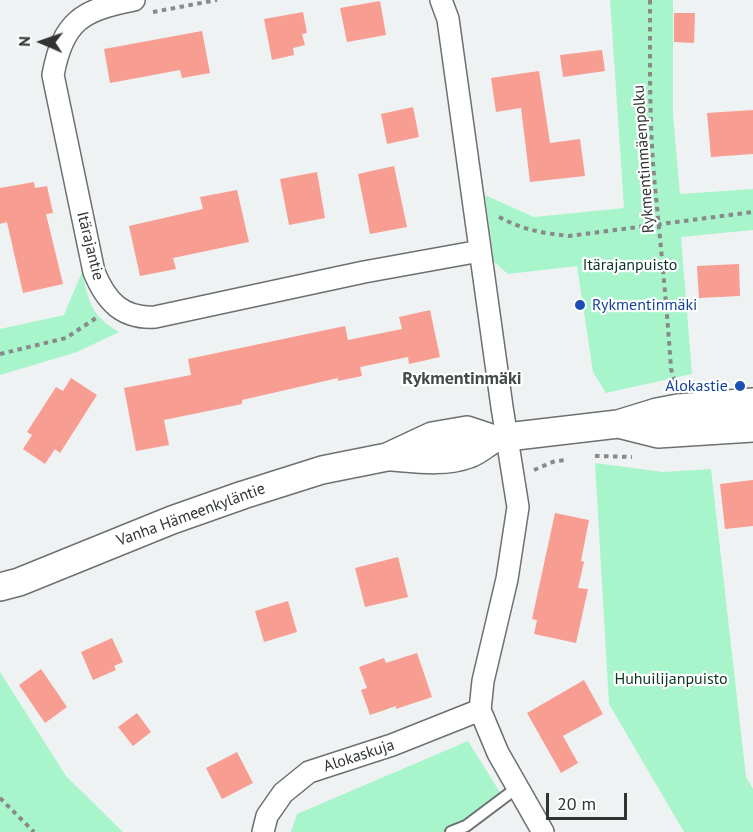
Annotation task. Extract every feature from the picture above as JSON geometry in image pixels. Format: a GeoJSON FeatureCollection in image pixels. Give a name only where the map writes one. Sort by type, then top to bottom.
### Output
{"type":"FeatureCollection","features":[{"type":"Feature","properties":{"kind":"street","name":"Itärajantie"},"geometry":{"type":"LineString","coordinates":[[134,0],[92,11],[77,20],[57,50],[53,75],[94,272],[110,302],[142,318],[155,317],[364,272],[480,251]]}},
{"type":"Feature","properties":{"kind":"street"},"geometry":{"type":"LineString","coordinates":[[441,0],[448,19],[480,251],[501,438],[513,472],[519,507],[507,579],[483,681],[480,710],[498,753],[543,832]]}},
{"type":"Feature","properties":{"kind":"street","name":"Vanha Hämeenkyläntie"},"geometry":{"type":"LineString","coordinates":[[0,588],[172,520],[322,470],[387,457],[435,460],[470,454],[501,438],[618,424],[678,408],[753,402]]}},
{"type":"Feature","properties":{"kind":"street","name":"Vanha Hämeenkyläntie"},"geometry":{"type":"LineString","coordinates":[[618,424],[657,434],[753,428]]}},
{"type":"Feature","properties":{"kind":"street","name":"Alokaskuja"},"geometry":{"type":"LineString","coordinates":[[263,832],[267,816],[284,794],[309,772],[392,746],[480,710]]}},
{"type":"Feature","properties":{"kind":"lane"},"geometry":{"type":"LineString","coordinates":[[451,832],[466,826],[518,787]]}},
{"type":"Feature","properties":{"kind":"path"},"geometry":{"type":"LineString","coordinates":[[152,12],[218,0]]}},
{"type":"Feature","properties":{"kind":"path","name":"Rykmentinmäenpolku"},"geometry":{"type":"LineString","coordinates":[[650,0],[650,94],[655,187],[671,369],[676,387]]}},
{"type":"Feature","properties":{"kind":"path"},"geometry":{"type":"LineString","coordinates":[[494,214],[519,227],[538,233],[569,236],[753,212]]}},
{"type":"Feature","properties":{"kind":"path"},"geometry":{"type":"LineString","coordinates":[[0,354],[66,338],[94,321]]}},
{"type":"Feature","properties":{"kind":"path"},"geometry":{"type":"LineString","coordinates":[[592,456],[638,457]]}},
{"type":"Feature","properties":{"kind":"path"},"geometry":{"type":"LineString","coordinates":[[513,472],[540,469],[555,461],[574,459]]}},
{"type":"Feature","properties":{"kind":"path"},"geometry":{"type":"LineString","coordinates":[[0,798],[34,832]]}},
{"type":"Feature","properties":{"kind":"green space","name":"Itärajanpuisto"},"geometry":{"type":"Polygon","coordinates":[[[610,0],[673,0],[673,115],[680,194],[753,189],[753,230],[681,237],[692,374],[606,393],[593,372],[577,266],[508,274],[494,262],[485,195],[534,217],[624,208],[610,0]]]}},
{"type":"Feature","properties":{"kind":"green space"},"geometry":{"type":"Polygon","coordinates":[[[82,272],[87,292],[97,314],[119,332],[77,352],[0,375],[0,329],[64,315],[82,272]]]}},
{"type":"Feature","properties":{"kind":"green space","name":"Huhuilijanpuisto"},"geometry":{"type":"Polygon","coordinates":[[[595,463],[663,472],[711,469],[746,777],[753,789],[753,832],[684,832],[609,704],[595,463]]]}},
{"type":"Feature","properties":{"kind":"green space"},"geometry":{"type":"Polygon","coordinates":[[[0,672],[66,776],[123,832],[0,832],[0,672]]]}},
{"type":"Feature","properties":{"kind":"green space"},"geometry":{"type":"Polygon","coordinates":[[[468,741],[501,794],[451,832],[291,832],[297,814],[468,741]]]}},
{"type":"Feature","properties":{"kind":"building"},"geometry":{"type":"Polygon","coordinates":[[[380,1],[386,35],[347,42],[340,8],[380,1]]]}},
{"type":"Feature","properties":{"kind":"building"},"geometry":{"type":"Polygon","coordinates":[[[303,12],[307,33],[302,34],[305,45],[293,48],[294,55],[272,60],[264,19],[303,12]]]}},
{"type":"Feature","properties":{"kind":"building"},"geometry":{"type":"Polygon","coordinates":[[[674,13],[695,13],[694,43],[674,42],[674,13]]]}},
{"type":"Feature","properties":{"kind":"building"},"geometry":{"type":"Polygon","coordinates":[[[202,31],[210,73],[182,78],[180,70],[110,83],[104,49],[202,31]]]}},
{"type":"Feature","properties":{"kind":"building"},"geometry":{"type":"Polygon","coordinates":[[[602,50],[605,71],[563,77],[560,55],[602,50]]]}},
{"type":"Feature","properties":{"kind":"building"},"geometry":{"type":"Polygon","coordinates":[[[539,71],[550,143],[580,139],[585,176],[530,182],[521,108],[496,112],[491,78],[539,71]]]}},
{"type":"Feature","properties":{"kind":"building"},"geometry":{"type":"Polygon","coordinates":[[[413,107],[419,137],[387,144],[381,114],[413,107]]]}},
{"type":"Feature","properties":{"kind":"building"},"geometry":{"type":"Polygon","coordinates":[[[753,110],[753,154],[711,157],[707,113],[753,110]]]}},
{"type":"Feature","properties":{"kind":"building"},"geometry":{"type":"Polygon","coordinates":[[[394,166],[407,227],[370,234],[358,174],[394,166]]]}},
{"type":"Feature","properties":{"kind":"building"},"geometry":{"type":"Polygon","coordinates":[[[317,172],[325,218],[289,225],[280,179],[317,172]]]}},
{"type":"Feature","properties":{"kind":"building"},"geometry":{"type":"Polygon","coordinates":[[[34,182],[35,188],[47,186],[53,213],[46,214],[63,284],[23,293],[7,222],[0,224],[0,188],[34,182]]]}},
{"type":"Feature","properties":{"kind":"building"},"geometry":{"type":"Polygon","coordinates":[[[237,190],[249,242],[173,258],[176,269],[140,276],[129,226],[203,209],[200,197],[237,190]]]}},
{"type":"Feature","properties":{"kind":"building"},"geometry":{"type":"Polygon","coordinates":[[[739,264],[740,296],[699,298],[697,266],[739,264]]]}},
{"type":"Feature","properties":{"kind":"building"},"geometry":{"type":"Polygon","coordinates":[[[430,310],[440,357],[409,364],[408,357],[360,367],[362,376],[338,381],[338,378],[242,400],[242,404],[164,420],[169,445],[136,451],[124,388],[191,375],[188,359],[345,326],[348,340],[402,329],[399,317],[430,310]]]}},
{"type":"Feature","properties":{"kind":"building"},"geometry":{"type":"Polygon","coordinates":[[[71,378],[97,395],[60,453],[55,449],[45,464],[23,449],[32,435],[27,432],[56,387],[63,391],[71,378]]]}},
{"type":"Feature","properties":{"kind":"building"},"geometry":{"type":"Polygon","coordinates":[[[753,480],[753,526],[725,529],[720,484],[753,480]]]}},
{"type":"Feature","properties":{"kind":"building"},"geometry":{"type":"Polygon","coordinates":[[[555,513],[589,520],[578,588],[588,589],[576,643],[534,634],[537,620],[532,619],[555,513]]]}},
{"type":"Feature","properties":{"kind":"building"},"geometry":{"type":"Polygon","coordinates":[[[398,557],[408,597],[365,607],[355,568],[398,557]]]}},
{"type":"Feature","properties":{"kind":"building"},"geometry":{"type":"Polygon","coordinates":[[[288,601],[297,632],[264,642],[255,611],[288,601]]]}},
{"type":"Feature","properties":{"kind":"building"},"geometry":{"type":"Polygon","coordinates":[[[112,638],[123,662],[114,666],[116,670],[93,680],[81,652],[112,638]]]}},
{"type":"Feature","properties":{"kind":"building"},"geometry":{"type":"Polygon","coordinates":[[[417,653],[432,697],[370,715],[361,690],[367,688],[359,667],[384,658],[386,663],[417,653]]]}},
{"type":"Feature","properties":{"kind":"building"},"geometry":{"type":"Polygon","coordinates":[[[41,669],[67,707],[45,723],[19,685],[41,669]]]}},
{"type":"Feature","properties":{"kind":"building"},"geometry":{"type":"Polygon","coordinates":[[[584,680],[603,714],[563,736],[578,763],[561,773],[527,713],[584,680]]]}},
{"type":"Feature","properties":{"kind":"building"},"geometry":{"type":"Polygon","coordinates":[[[137,713],[151,732],[133,746],[118,727],[137,713]]]}},
{"type":"Feature","properties":{"kind":"building"},"geometry":{"type":"Polygon","coordinates":[[[237,752],[253,783],[222,799],[206,768],[237,752]]]}},
{"type":"Feature","properties":{"kind":"place","name":"Rykmentinmäki"},"geometry":{"type":"Point","coordinates":[580,305]}},
{"type":"Feature","properties":{"kind":"place","name":"Alokastie"},"geometry":{"type":"Point","coordinates":[740,386]}},
{"type":"Feature","properties":{"kind":"district","name":"Rykmentinmäki"},"geometry":{"type":"Point","coordinates":[462,379]}}]}
